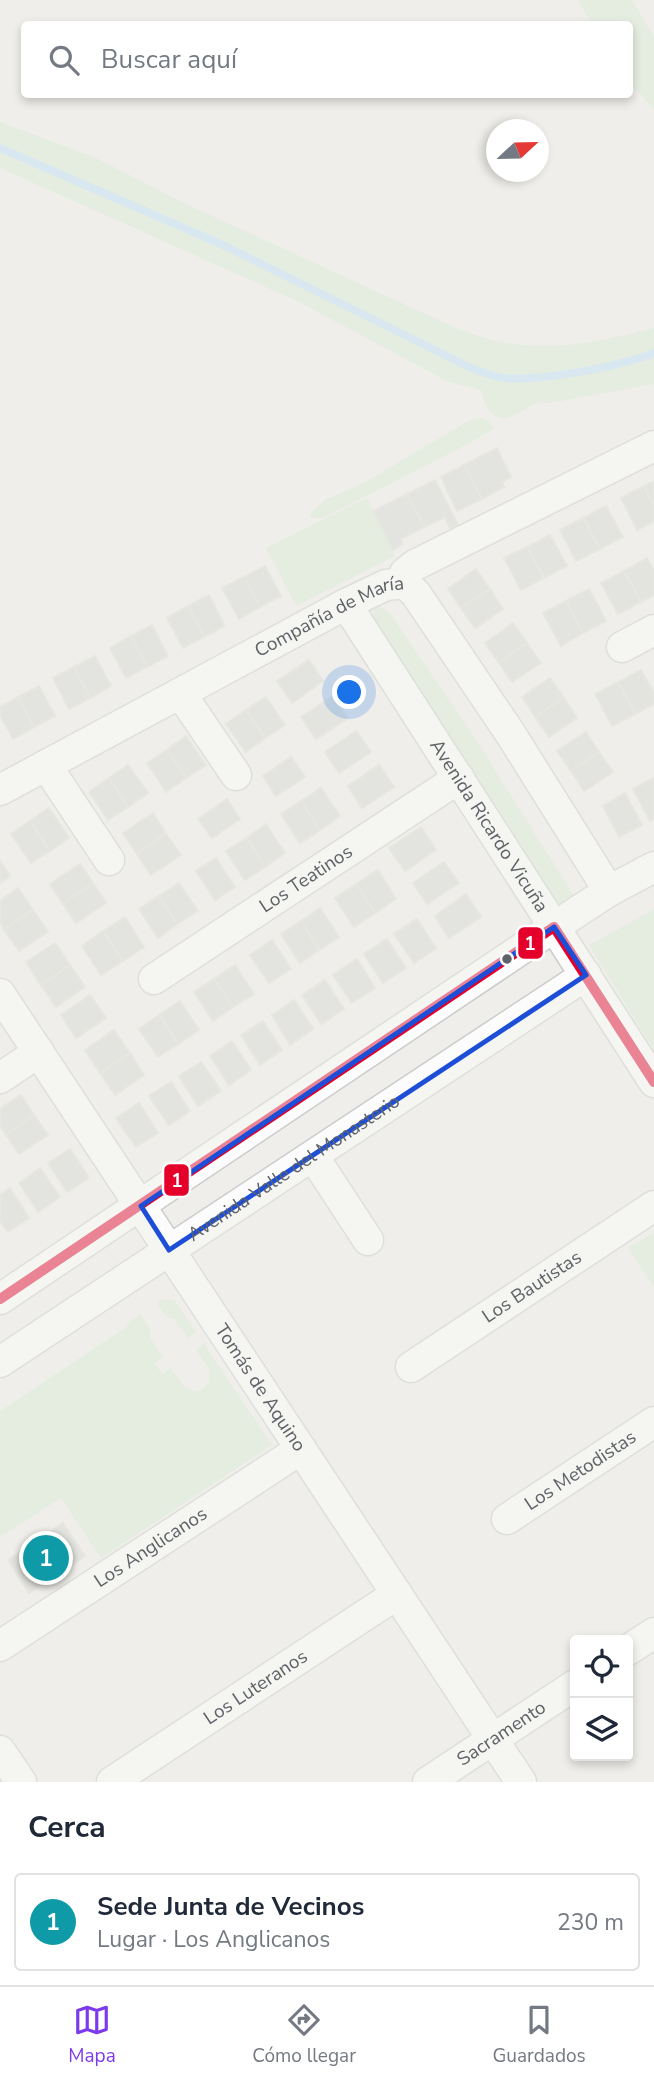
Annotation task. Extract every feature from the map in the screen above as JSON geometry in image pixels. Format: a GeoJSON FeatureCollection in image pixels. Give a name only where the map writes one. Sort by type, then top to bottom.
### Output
{"type":"FeatureCollection","features":[{"type":"Feature","properties":{"kind":"street","name":"Compañía de María"},"geometry":{"type":"LineString","coordinates":[[0,790],[346,604],[386,585],[405,583],[405,573],[415,565],[654,446]]}},
{"type":"Feature","properties":{"kind":"street"},"geometry":{"type":"LineString","coordinates":[[405,583],[416,594],[510,733],[609,891]]}},
{"type":"Feature","properties":{"kind":"street","name":"Avenida Ricardo Vicuña"},"geometry":{"type":"LineString","coordinates":[[346,604],[654,1082]]}},
{"type":"Feature","properties":{"kind":"street"},"geometry":{"type":"LineString","coordinates":[[622,647],[654,630]]}},
{"type":"Feature","properties":{"kind":"street"},"geometry":{"type":"LineString","coordinates":[[181,694],[236,775]]}},
{"type":"Feature","properties":{"kind":"street"},"geometry":{"type":"LineString","coordinates":[[46,765],[109,860]]}},
{"type":"Feature","properties":{"kind":"street","name":"Los Teatinos"},"geometry":{"type":"LineString","coordinates":[[154,979],[459,778]]}},
{"type":"Feature","properties":{"kind":"street"},"geometry":{"type":"LineString","coordinates":[[0,1299],[554,927],[609,891],[654,867]]}},
{"type":"Feature","properties":{"kind":"street","name":"Avenida Valle del Monasterio"},"geometry":{"type":"LineString","coordinates":[[0,1362],[586,975]]}},
{"type":"Feature","properties":{"kind":"street","name":"Tomás de Aquino"},"geometry":{"type":"LineString","coordinates":[[0,994],[521,1782]]}},
{"type":"Feature","properties":{"kind":"street"},"geometry":{"type":"LineString","coordinates":[[0,1079],[39,1052]]}},
{"type":"Feature","properties":{"kind":"street"},"geometry":{"type":"LineString","coordinates":[[313,1156],[368,1240]]}},
{"type":"Feature","properties":{"kind":"street","name":"Los Bautistas"},"geometry":{"type":"LineString","coordinates":[[411,1367],[654,1206]]}},
{"type":"Feature","properties":{"kind":"street","name":"Los Metodistas"},"geometry":{"type":"LineString","coordinates":[[507,1519],[654,1422]]}},
{"type":"Feature","properties":{"kind":"street","name":"Los Anglicanos"},"geometry":{"type":"LineString","coordinates":[[0,1647],[301,1450]]}},
{"type":"Feature","properties":{"kind":"street","name":"Los Luteranos"},"geometry":{"type":"LineString","coordinates":[[112,1782],[397,1594]]}},
{"type":"Feature","properties":{"kind":"street"},"geometry":{"type":"LineString","coordinates":[[633,1647],[654,1633]]}},
{"type":"Feature","properties":{"kind":"street","name":"Sacramento"},"geometry":{"type":"LineString","coordinates":[[428,1782],[570,1688]]}},
{"type":"Feature","properties":{"kind":"street"},"geometry":{"type":"LineString","coordinates":[[0,1751],[20,1782]]}},
{"type":"Feature","properties":{"kind":"highlighted area"},"geometry":{"type":"Polygon","coordinates":[[[554,927],[586,975],[169,1250],[141,1206],[554,927]]]}},
{"type":"Feature","properties":{"kind":"green space"},"geometry":{"type":"Polygon","coordinates":[[[578,0],[632,0],[654,37],[654,109],[633,86],[633,21],[590,21],[578,0]]]}},
{"type":"Feature","properties":{"kind":"green space"},"geometry":{"type":"Polygon","coordinates":[[[0,122],[94,157],[184,203],[480,337],[529,346],[553,346],[602,340],[654,328],[654,384],[550,403],[539,402],[514,416],[495,416],[486,405],[481,390],[449,382],[295,300],[0,168],[0,122]]]}},
{"type":"Feature","properties":{"kind":"green space"},"geometry":{"type":"Polygon","coordinates":[[[483,418],[490,422],[493,429],[323,518],[311,518],[310,514],[325,500],[365,482],[472,419],[483,418]]]}},
{"type":"Feature","properties":{"kind":"green space"},"geometry":{"type":"Polygon","coordinates":[[[367,498],[395,556],[296,606],[266,548],[367,498]]]}},
{"type":"Feature","properties":{"kind":"green space"},"geometry":{"type":"Polygon","coordinates":[[[380,607],[390,613],[478,743],[574,896],[557,907],[483,788],[371,619],[374,609],[380,607]]]}},
{"type":"Feature","properties":{"kind":"green space"},"geometry":{"type":"Polygon","coordinates":[[[654,909],[654,1050],[589,945],[654,909]]]}},
{"type":"Feature","properties":{"kind":"green space"},"geometry":{"type":"Polygon","coordinates":[[[654,1232],[654,1287],[628,1248],[654,1232]]]}},
{"type":"Feature","properties":{"kind":"green space"},"geometry":{"type":"Polygon","coordinates":[[[162,1299],[174,1300],[196,1332],[188,1338],[174,1319],[166,1317],[157,1303],[162,1299]]]}},
{"type":"Feature","properties":{"kind":"green space"},"geometry":{"type":"Polygon","coordinates":[[[140,1314],[150,1329],[150,1338],[163,1357],[155,1363],[162,1374],[171,1368],[187,1388],[197,1391],[203,1388],[209,1383],[209,1369],[196,1350],[204,1344],[272,1445],[101,1558],[61,1498],[0,1537],[0,1411],[129,1325],[127,1323],[140,1314]]]}},
{"type":"Feature","properties":{"kind":"building"},"geometry":{"type":"Polygon","coordinates":[[[497,448],[511,477],[502,482],[504,487],[482,499],[464,465],[497,448]]]}},
{"type":"Feature","properties":{"kind":"building"},"geometry":{"type":"Polygon","coordinates":[[[464,465],[482,499],[457,511],[441,477],[464,465]]]}},
{"type":"Feature","properties":{"kind":"building"},"geometry":{"type":"Polygon","coordinates":[[[435,480],[458,525],[450,528],[445,517],[424,527],[407,494],[435,480]]]}},
{"type":"Feature","properties":{"kind":"building"},"geometry":{"type":"Polygon","coordinates":[[[654,481],[654,506],[644,486],[654,481]]]}},
{"type":"Feature","properties":{"kind":"building"},"geometry":{"type":"Polygon","coordinates":[[[644,486],[654,506],[654,521],[637,530],[621,498],[644,486]]]}},
{"type":"Feature","properties":{"kind":"building"},"geometry":{"type":"Polygon","coordinates":[[[407,494],[424,527],[400,539],[403,544],[393,550],[373,511],[407,494]]]}},
{"type":"Feature","properties":{"kind":"building"},"geometry":{"type":"Polygon","coordinates":[[[606,506],[623,537],[600,549],[583,518],[606,506]]]}},
{"type":"Feature","properties":{"kind":"building"},"geometry":{"type":"Polygon","coordinates":[[[583,518],[600,549],[576,561],[560,530],[583,518]]]}},
{"type":"Feature","properties":{"kind":"building"},"geometry":{"type":"Polygon","coordinates":[[[550,535],[567,566],[544,578],[527,547],[550,535]]]}},
{"type":"Feature","properties":{"kind":"building"},"geometry":{"type":"Polygon","coordinates":[[[527,547],[544,578],[521,590],[504,558],[527,547]]]}},
{"type":"Feature","properties":{"kind":"building"},"geometry":{"type":"Polygon","coordinates":[[[647,558],[654,571],[654,595],[641,602],[624,571],[647,558]]]}},
{"type":"Feature","properties":{"kind":"building"},"geometry":{"type":"Polygon","coordinates":[[[265,566],[281,596],[260,607],[244,577],[265,566]]]}},
{"type":"Feature","properties":{"kind":"building"},"geometry":{"type":"Polygon","coordinates":[[[476,569],[490,589],[461,608],[448,589],[476,569]]]}},
{"type":"Feature","properties":{"kind":"building"},"geometry":{"type":"Polygon","coordinates":[[[624,571],[641,602],[618,614],[601,583],[624,571]]]}},
{"type":"Feature","properties":{"kind":"building"},"geometry":{"type":"Polygon","coordinates":[[[244,577],[260,607],[239,619],[222,588],[244,577]]]}},
{"type":"Feature","properties":{"kind":"building"},"geometry":{"type":"Polygon","coordinates":[[[490,589],[503,609],[475,628],[461,608],[490,589]]]}},
{"type":"Feature","properties":{"kind":"building"},"geometry":{"type":"Polygon","coordinates":[[[589,589],[606,621],[583,633],[566,601],[589,589]]]}},
{"type":"Feature","properties":{"kind":"building"},"geometry":{"type":"Polygon","coordinates":[[[209,595],[225,626],[204,637],[188,606],[209,595]]]}},
{"type":"Feature","properties":{"kind":"building"},"geometry":{"type":"Polygon","coordinates":[[[566,601],[583,633],[561,646],[543,613],[566,601]]]}},
{"type":"Feature","properties":{"kind":"building"},"geometry":{"type":"Polygon","coordinates":[[[188,606],[204,637],[183,648],[167,618],[188,606]]]}},
{"type":"Feature","properties":{"kind":"building"},"geometry":{"type":"Polygon","coordinates":[[[513,623],[527,643],[499,663],[485,643],[513,623]]]}},
{"type":"Feature","properties":{"kind":"building"},"geometry":{"type":"Polygon","coordinates":[[[152,625],[168,656],[147,667],[131,636],[152,625]]]}},
{"type":"Feature","properties":{"kind":"building"},"geometry":{"type":"Polygon","coordinates":[[[131,636],[147,667],[126,678],[110,648],[131,636]]]}},
{"type":"Feature","properties":{"kind":"building"},"geometry":{"type":"Polygon","coordinates":[[[527,643],[541,663],[512,682],[499,663],[527,643]]]}},
{"type":"Feature","properties":{"kind":"building"},"geometry":{"type":"Polygon","coordinates":[[[95,656],[111,686],[90,698],[74,667],[95,656]]]}},
{"type":"Feature","properties":{"kind":"building"},"geometry":{"type":"Polygon","coordinates":[[[309,660],[323,681],[292,703],[277,681],[309,660]]]}},
{"type":"Feature","properties":{"kind":"building"},"geometry":{"type":"Polygon","coordinates":[[[74,667],[90,698],[69,709],[53,678],[74,667]]]}},
{"type":"Feature","properties":{"kind":"building"},"geometry":{"type":"Polygon","coordinates":[[[641,670],[654,693],[654,704],[635,714],[618,682],[641,670]]]}},
{"type":"Feature","properties":{"kind":"building"},"geometry":{"type":"Polygon","coordinates":[[[550,678],[564,698],[535,717],[522,697],[550,678]]]}},
{"type":"Feature","properties":{"kind":"building"},"geometry":{"type":"Polygon","coordinates":[[[618,682],[635,714],[612,726],[595,694],[618,682]]]}},
{"type":"Feature","properties":{"kind":"building"},"geometry":{"type":"Polygon","coordinates":[[[39,686],[55,716],[34,727],[18,697],[39,686]]]}},
{"type":"Feature","properties":{"kind":"building"},"geometry":{"type":"Polygon","coordinates":[[[333,696],[348,718],[316,739],[301,717],[333,696]]]}},
{"type":"Feature","properties":{"kind":"building"},"geometry":{"type":"Polygon","coordinates":[[[18,697],[34,727],[13,739],[0,715],[0,707],[18,697]]]}},
{"type":"Feature","properties":{"kind":"building"},"geometry":{"type":"Polygon","coordinates":[[[266,697],[285,725],[265,738],[246,710],[266,697]]]}},
{"type":"Feature","properties":{"kind":"building"},"geometry":{"type":"Polygon","coordinates":[[[564,698],[577,718],[549,737],[535,717],[564,698]]]}},
{"type":"Feature","properties":{"kind":"building"},"geometry":{"type":"Polygon","coordinates":[[[246,710],[265,738],[246,752],[226,724],[246,710]]]}},
{"type":"Feature","properties":{"kind":"building"},"geometry":{"type":"Polygon","coordinates":[[[356,731],[371,752],[339,773],[325,752],[356,731]]]}},
{"type":"Feature","properties":{"kind":"building"},"geometry":{"type":"Polygon","coordinates":[[[586,732],[599,752],[571,771],[557,751],[586,732]]]}},
{"type":"Feature","properties":{"kind":"building"},"geometry":{"type":"Polygon","coordinates":[[[186,736],[206,765],[186,778],[167,750],[186,736]]]}},
{"type":"Feature","properties":{"kind":"building"},"geometry":{"type":"Polygon","coordinates":[[[167,750],[186,778],[166,792],[147,763],[167,750]]]}},
{"type":"Feature","properties":{"kind":"building"},"geometry":{"type":"Polygon","coordinates":[[[599,752],[613,772],[584,791],[571,771],[599,752]]]}},
{"type":"Feature","properties":{"kind":"building"},"geometry":{"type":"Polygon","coordinates":[[[291,757],[305,777],[276,796],[263,776],[291,757]]]}},
{"type":"Feature","properties":{"kind":"building"},"geometry":{"type":"Polygon","coordinates":[[[128,765],[148,793],[128,807],[109,778],[128,765]]]}},
{"type":"Feature","properties":{"kind":"building"},"geometry":{"type":"Polygon","coordinates":[[[379,765],[394,787],[362,808],[348,786],[379,765]]]}},
{"type":"Feature","properties":{"kind":"building"},"geometry":{"type":"Polygon","coordinates":[[[109,778],[128,807],[108,820],[89,792],[109,778]]]}},
{"type":"Feature","properties":{"kind":"building"},"geometry":{"type":"Polygon","coordinates":[[[654,778],[654,819],[650,821],[633,789],[654,778]]]}},
{"type":"Feature","properties":{"kind":"building"},"geometry":{"type":"Polygon","coordinates":[[[321,788],[340,816],[320,830],[301,801],[321,788]]]}},
{"type":"Feature","properties":{"kind":"building"},"geometry":{"type":"Polygon","coordinates":[[[625,793],[642,825],[619,837],[603,806],[625,793]]]}},
{"type":"Feature","properties":{"kind":"building"},"geometry":{"type":"Polygon","coordinates":[[[227,799],[240,819],[212,838],[198,819],[227,799]]]}},
{"type":"Feature","properties":{"kind":"building"},"geometry":{"type":"Polygon","coordinates":[[[301,801],[320,830],[300,843],[281,814],[301,801]]]}},
{"type":"Feature","properties":{"kind":"building"},"geometry":{"type":"Polygon","coordinates":[[[49,808],[69,838],[50,851],[30,821],[49,808]]]}},
{"type":"Feature","properties":{"kind":"building"},"geometry":{"type":"Polygon","coordinates":[[[153,813],[166,834],[137,854],[123,833],[153,813]]]}},
{"type":"Feature","properties":{"kind":"building"},"geometry":{"type":"Polygon","coordinates":[[[30,821],[50,851],[31,863],[11,834],[30,821]]]}},
{"type":"Feature","properties":{"kind":"building"},"geometry":{"type":"Polygon","coordinates":[[[266,824],[285,853],[265,867],[247,838],[266,824]]]}},
{"type":"Feature","properties":{"kind":"building"},"geometry":{"type":"Polygon","coordinates":[[[421,827],[436,850],[405,871],[389,848],[421,827]]]}},
{"type":"Feature","properties":{"kind":"building"},"geometry":{"type":"Polygon","coordinates":[[[166,834],[181,855],[151,875],[137,854],[166,834]]]}},
{"type":"Feature","properties":{"kind":"building"},"geometry":{"type":"Polygon","coordinates":[[[247,838],[265,867],[245,880],[226,851],[247,838]]]}},
{"type":"Feature","properties":{"kind":"building"},"geometry":{"type":"Polygon","coordinates":[[[216,858],[235,887],[215,900],[196,871],[216,858]]]}},
{"type":"Feature","properties":{"kind":"building"},"geometry":{"type":"Polygon","coordinates":[[[0,861],[10,876],[0,883],[0,861]]]}},
{"type":"Feature","properties":{"kind":"building"},"geometry":{"type":"Polygon","coordinates":[[[444,862],[459,883],[427,904],[413,883],[444,862]]]}},
{"type":"Feature","properties":{"kind":"building"},"geometry":{"type":"Polygon","coordinates":[[[80,864],[93,883],[63,904],[50,884],[80,864]]]}},
{"type":"Feature","properties":{"kind":"building"},"geometry":{"type":"Polygon","coordinates":[[[378,870],[396,899],[375,913],[356,884],[378,870]]]}},
{"type":"Feature","properties":{"kind":"building"},"geometry":{"type":"Polygon","coordinates":[[[93,883],[106,903],[76,923],[63,904],[93,883]]]}},
{"type":"Feature","properties":{"kind":"building"},"geometry":{"type":"Polygon","coordinates":[[[179,883],[198,911],[177,924],[159,896],[179,883]]]}},
{"type":"Feature","properties":{"kind":"building"},"geometry":{"type":"Polygon","coordinates":[[[356,884],[375,913],[354,927],[335,898],[356,884]]]}},
{"type":"Feature","properties":{"kind":"building"},"geometry":{"type":"Polygon","coordinates":[[[18,888],[33,910],[4,930],[0,923],[0,901],[18,888]]]}},
{"type":"Feature","properties":{"kind":"building"},"geometry":{"type":"Polygon","coordinates":[[[466,894],[481,917],[449,938],[435,916],[466,894]]]}},
{"type":"Feature","properties":{"kind":"building"},"geometry":{"type":"Polygon","coordinates":[[[159,896],[177,924],[158,938],[139,909],[159,896]]]}},
{"type":"Feature","properties":{"kind":"building"},"geometry":{"type":"Polygon","coordinates":[[[320,908],[339,937],[319,950],[301,921],[320,908]]]}},
{"type":"Feature","properties":{"kind":"building"},"geometry":{"type":"Polygon","coordinates":[[[33,910],[48,932],[19,951],[4,930],[33,910]]]}},
{"type":"Feature","properties":{"kind":"building"},"geometry":{"type":"Polygon","coordinates":[[[125,917],[144,947],[123,961],[103,931],[125,917]]]}},
{"type":"Feature","properties":{"kind":"building"},"geometry":{"type":"Polygon","coordinates":[[[417,919],[436,948],[414,963],[394,934],[417,919]]]}},
{"type":"Feature","properties":{"kind":"building"},"geometry":{"type":"Polygon","coordinates":[[[301,921],[319,950],[300,963],[281,934],[301,921]]]}},
{"type":"Feature","properties":{"kind":"building"},"geometry":{"type":"Polygon","coordinates":[[[103,931],[123,961],[101,975],[82,946],[103,931]]]}},
{"type":"Feature","properties":{"kind":"building"},"geometry":{"type":"Polygon","coordinates":[[[387,939],[406,968],[383,983],[364,954],[387,939]]]}},
{"type":"Feature","properties":{"kind":"building"},"geometry":{"type":"Polygon","coordinates":[[[272,940],[291,969],[269,983],[250,955],[272,940]]]}},
{"type":"Feature","properties":{"kind":"building"},"geometry":{"type":"Polygon","coordinates":[[[55,943],[70,965],[41,985],[26,962],[55,943]]]}},
{"type":"Feature","properties":{"kind":"building"},"geometry":{"type":"Polygon","coordinates":[[[357,959],[375,988],[352,1003],[333,975],[357,959]]]}},
{"type":"Feature","properties":{"kind":"building"},"geometry":{"type":"Polygon","coordinates":[[[70,965],[85,987],[56,1007],[41,985],[70,965]]]}},
{"type":"Feature","properties":{"kind":"building"},"geometry":{"type":"Polygon","coordinates":[[[235,965],[254,994],[233,1007],[214,979],[235,965]]]}},
{"type":"Feature","properties":{"kind":"building"},"geometry":{"type":"Polygon","coordinates":[[[214,979],[233,1007],[213,1021],[194,992],[214,979]]]}},
{"type":"Feature","properties":{"kind":"building"},"geometry":{"type":"Polygon","coordinates":[[[325,980],[344,1009],[321,1024],[302,995],[325,980]]]}},
{"type":"Feature","properties":{"kind":"building"},"geometry":{"type":"Polygon","coordinates":[[[90,995],[106,1018],[76,1038],[61,1015],[90,995]]]}},
{"type":"Feature","properties":{"kind":"building"},"geometry":{"type":"Polygon","coordinates":[[[294,1000],[313,1029],[290,1045],[272,1015],[294,1000]]]}},
{"type":"Feature","properties":{"kind":"building"},"geometry":{"type":"Polygon","coordinates":[[[180,1001],[199,1030],[178,1044],[159,1015],[180,1001]]]}},
{"type":"Feature","properties":{"kind":"building"},"geometry":{"type":"Polygon","coordinates":[[[159,1015],[178,1044],[158,1057],[139,1029],[159,1015]]]}},
{"type":"Feature","properties":{"kind":"building"},"geometry":{"type":"Polygon","coordinates":[[[263,1021],[282,1050],[260,1065],[241,1035],[263,1021]]]}},
{"type":"Feature","properties":{"kind":"building"},"geometry":{"type":"Polygon","coordinates":[[[114,1030],[130,1053],[100,1073],[85,1050],[114,1030]]]}},
{"type":"Feature","properties":{"kind":"building"},"geometry":{"type":"Polygon","coordinates":[[[232,1041],[251,1070],[229,1085],[210,1056],[232,1041]]]}},
{"type":"Feature","properties":{"kind":"building"},"geometry":{"type":"Polygon","coordinates":[[[130,1053],[144,1075],[115,1095],[100,1073],[130,1053]]]}},
{"type":"Feature","properties":{"kind":"building"},"geometry":{"type":"Polygon","coordinates":[[[201,1062],[221,1091],[198,1106],[179,1076],[201,1062]]]}},
{"type":"Feature","properties":{"kind":"building"},"geometry":{"type":"Polygon","coordinates":[[[171,1082],[190,1111],[169,1125],[149,1096],[171,1082]]]}},
{"type":"Feature","properties":{"kind":"building"},"geometry":{"type":"Polygon","coordinates":[[[21,1095],[34,1115],[6,1135],[0,1126],[0,1109],[21,1095]]]}},
{"type":"Feature","properties":{"kind":"building"},"geometry":{"type":"Polygon","coordinates":[[[139,1103],[158,1133],[136,1147],[116,1118],[139,1103]]]}},
{"type":"Feature","properties":{"kind":"building"},"geometry":{"type":"Polygon","coordinates":[[[34,1115],[48,1135],[19,1154],[6,1135],[34,1115]]]}},
{"type":"Feature","properties":{"kind":"building"},"geometry":{"type":"Polygon","coordinates":[[[70,1149],[89,1178],[67,1192],[48,1163],[70,1149]]]}},
{"type":"Feature","properties":{"kind":"building"},"geometry":{"type":"Polygon","coordinates":[[[40,1168],[60,1197],[38,1212],[19,1183],[40,1168]]]}},
{"type":"Feature","properties":{"kind":"building"},"geometry":{"type":"Polygon","coordinates":[[[10,1188],[29,1218],[8,1232],[0,1221],[0,1195],[10,1188]]]}},
{"type":"Feature","properties":{"kind":"building"},"geometry":{"type":"Polygon","coordinates":[[[63,1523],[85,1556],[29,1593],[8,1560],[63,1523]]]}},
{"type":"Feature","properties":{"kind":"waterway"},"geometry":{"type":"LineString","coordinates":[[0,148],[223,245],[492,376],[520,378],[559,375],[601,368],[654,353]]}},
{"type":"Feature","properties":{"kind":"transit line","name":"1"},"geometry":{"type":"LineString","coordinates":[[0,1299],[554,927],[654,1082]]}},
{"type":"Feature","properties":{"kind":"place","name":"Sede Junta de Vecinos"},"geometry":{"type":"Point","coordinates":[46,1558]}}]}
